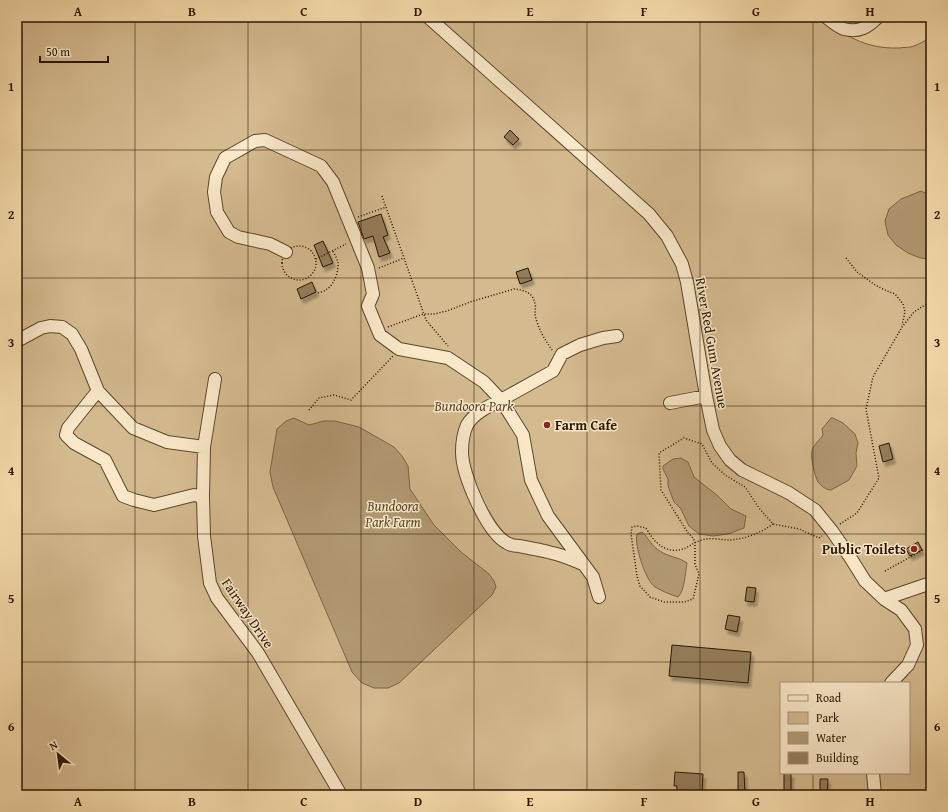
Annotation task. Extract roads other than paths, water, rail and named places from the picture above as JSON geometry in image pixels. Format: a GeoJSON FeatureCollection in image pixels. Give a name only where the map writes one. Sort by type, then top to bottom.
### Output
{"type":"FeatureCollection","features":[{"type":"Feature","properties":{"kind":"street","name":"River Red Gum Avenue"},"geometry":{"type":"LineString","coordinates":[[428,17],[649,214],[667,236],[682,264],[687,282],[706,396],[713,430],[720,446],[730,460],[742,470],[789,493],[815,510],[832,531],[865,581],[884,599],[901,610],[906,616],[915,629],[917,645],[908,665],[892,682]]}},
{"type":"Feature","properties":{"kind":"street"},"geometry":{"type":"LineString","coordinates":[[826,17],[844,29],[859,30],[872,23],[878,17]]}},
{"type":"Feature","properties":{"kind":"street"},"geometry":{"type":"LineString","coordinates":[[286,252],[270,244],[238,237],[229,232],[217,212],[214,192],[216,177],[225,158],[255,141],[265,140],[321,166],[333,182],[368,268],[373,294],[368,306],[380,335],[399,349],[448,358],[484,382],[501,400],[523,435],[530,480],[548,516],[593,577],[599,597]]}},
{"type":"Feature","properties":{"kind":"street"},"geometry":{"type":"LineString","coordinates":[[17,341],[41,328],[50,326],[62,327],[72,334],[81,349],[98,391],[133,428],[167,442],[204,447]]}},
{"type":"Feature","properties":{"kind":"street"},"geometry":{"type":"LineString","coordinates":[[583,564],[564,556],[508,544],[499,538],[483,516],[468,480],[462,454],[463,437],[473,416],[553,371],[562,354],[580,345],[602,338],[617,336]]}},
{"type":"Feature","properties":{"kind":"street","name":"Fairway Drive"},"geometry":{"type":"LineString","coordinates":[[215,379],[204,447],[204,536],[210,583],[217,598],[258,653],[341,795]]}},
{"type":"Feature","properties":{"kind":"street"},"geometry":{"type":"LineString","coordinates":[[98,391],[68,428],[66,435],[74,443],[105,460],[123,496],[154,505],[194,495],[203,497]]}},
{"type":"Feature","properties":{"kind":"street"},"geometry":{"type":"LineString","coordinates":[[670,403],[706,396]]}},
{"type":"Feature","properties":{"kind":"street"},"geometry":{"type":"LineString","coordinates":[[884,599],[931,583]]}},
{"type":"Feature","properties":{"kind":"street"},"geometry":{"type":"LineString","coordinates":[[873,774],[875,795]]}},
{"type":"Feature","properties":{"kind":"water"},"geometry":{"type":"Polygon","coordinates":[[[921,191],[931,196],[931,259],[920,258],[908,253],[896,245],[888,235],[885,221],[889,209],[901,199],[921,191]]]}},
{"type":"Feature","properties":{"kind":"water"},"geometry":{"type":"Polygon","coordinates":[[[294,418],[309,425],[324,421],[335,421],[359,427],[394,447],[408,466],[410,489],[434,525],[461,552],[489,574],[494,581],[496,587],[492,595],[399,683],[388,688],[374,688],[362,683],[352,672],[273,487],[270,472],[277,429],[286,421],[294,418]]]}},
{"type":"Feature","properties":{"kind":"water"},"geometry":{"type":"Polygon","coordinates":[[[831,418],[843,423],[855,434],[858,443],[856,453],[857,466],[849,480],[831,490],[824,488],[818,482],[813,466],[812,454],[814,447],[823,435],[822,429],[831,418]]]}},
{"type":"Feature","properties":{"kind":"water"},"geometry":{"type":"Polygon","coordinates":[[[681,458],[688,462],[694,477],[718,496],[731,509],[746,516],[744,528],[728,534],[713,536],[699,534],[689,526],[681,509],[674,502],[668,486],[668,479],[663,469],[663,466],[673,459],[681,458]]]}},
{"type":"Feature","properties":{"kind":"water"},"geometry":{"type":"Polygon","coordinates":[[[642,532],[657,549],[666,555],[681,559],[687,563],[682,590],[678,597],[666,593],[651,583],[644,570],[637,546],[637,534],[642,532]]]}},
{"type":"Feature","properties":{"kind":"place","name":"Farm Cafe"},"geometry":{"type":"Point","coordinates":[547,425]}},
{"type":"Feature","properties":{"kind":"place","name":"Public Toilets"},"geometry":{"type":"Point","coordinates":[914,549]}},
{"type":"Feature","properties":{"kind":"park label","name":"Bundoora Park"},"geometry":{"type":"Point","coordinates":[474,406]}},
{"type":"Feature","properties":{"kind":"park label","name":"Bundoora Park Farm"},"geometry":{"type":"Point","coordinates":[393,514]}}]}
